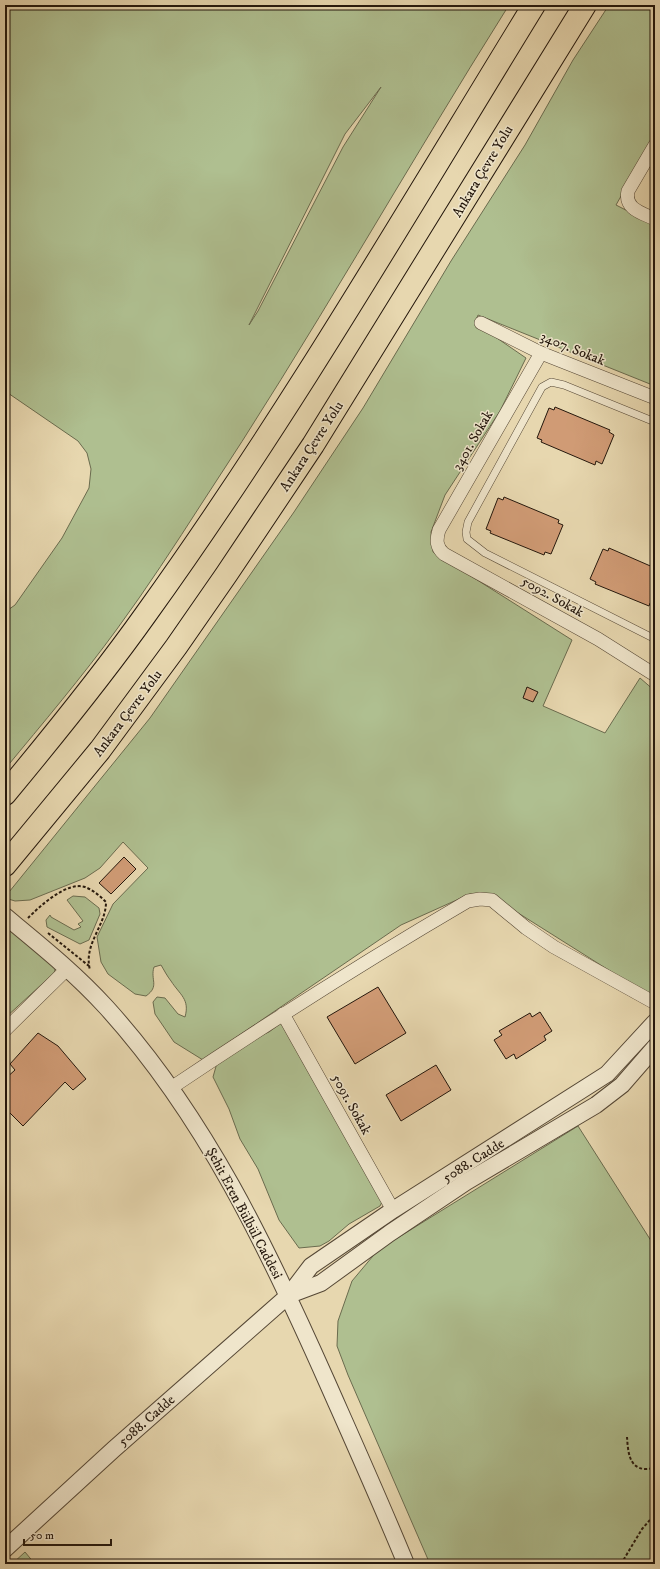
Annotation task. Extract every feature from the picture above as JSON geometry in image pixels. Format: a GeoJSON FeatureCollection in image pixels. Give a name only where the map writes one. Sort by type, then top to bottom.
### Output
{"type":"FeatureCollection","features":[{"type":"Feature","properties":{"kind":"highway"},"geometry":{"type":"LineString","coordinates":[[5,794],[70,716],[146,614],[193,547],[281,415],[534,5]]}},
{"type":"Feature","properties":{"kind":"highway","name":"Ankara Çevre Yolu"},"geometry":{"type":"LineString","coordinates":[[5,865],[100,750],[176,647],[313,445],[585,5]]}},
{"type":"Feature","properties":{"kind":"street"},"geometry":{"type":"LineString","coordinates":[[655,145],[628,191],[627,200],[632,208],[655,219]]}},
{"type":"Feature","properties":{"kind":"street","name":"3407. Sokak"},"geometry":{"type":"LineString","coordinates":[[481,322],[541,353],[655,398]]}},
{"type":"Feature","properties":{"kind":"street","name":"3401. Sokak"},"geometry":{"type":"LineString","coordinates":[[437,545],[436,538],[439,530],[541,353]]}},
{"type":"Feature","properties":{"kind":"street","name":"5092. Sokak"},"geometry":{"type":"LineString","coordinates":[[437,545],[444,554],[598,639],[655,675]]}},
{"type":"Feature","properties":{"kind":"street"},"geometry":{"type":"LineString","coordinates":[[171,1088],[282,1014],[386,949],[468,901],[480,899],[492,900],[526,928],[554,947],[655,1003]]}},
{"type":"Feature","properties":{"kind":"street","name":"Şehit Eren Bülbül Caddesi"},"geometry":{"type":"LineString","coordinates":[[7,918],[68,968],[106,1006],[171,1088],[198,1127],[244,1205],[289,1295],[406,1564]]}},
{"type":"Feature","properties":{"kind":"street"},"geometry":{"type":"LineString","coordinates":[[5,1030],[68,968]]}},
{"type":"Feature","properties":{"kind":"street","name":"5091. Sokak"},"geometry":{"type":"LineString","coordinates":[[282,1014],[393,1210]]}},
{"type":"Feature","properties":{"kind":"street","name":"5088. Cadde"},"geometry":{"type":"LineString","coordinates":[[6,1545],[289,1295],[312,1266],[393,1210],[606,1074],[655,1022]]}},
{"type":"Feature","properties":{"kind":"street","name":"5088. Cadde"},"geometry":{"type":"LineString","coordinates":[[289,1295],[321,1282],[466,1182],[596,1105],[622,1084],[655,1047]]}},
{"type":"Feature","properties":{"kind":"lane"},"geometry":{"type":"LineString","coordinates":[[655,422],[564,385],[551,382],[542,387],[468,522],[466,532],[467,539],[485,553],[655,639]]}},
{"type":"Feature","properties":{"kind":"path"},"geometry":{"type":"LineString","coordinates":[[7,918],[25,921],[58,892],[84,887],[94,892],[106,902],[106,908],[88,953],[90,972]]}},
{"type":"Feature","properties":{"kind":"path"},"geometry":{"type":"LineString","coordinates":[[627,1437],[629,1456],[634,1465],[640,1469],[655,1468]]}},
{"type":"Feature","properties":{"kind":"path"},"geometry":{"type":"LineString","coordinates":[[621,1564],[642,1529],[655,1514]]}},
{"type":"Feature","properties":{"kind":"green space"},"geometry":{"type":"Polygon","coordinates":[[[5,5],[509,5],[281,380],[171,551],[104,647],[5,769],[5,612],[15,605],[62,538],[89,488],[91,469],[87,453],[78,441],[5,391],[5,5]],[[381,87],[345,134],[249,325],[258,311],[343,147],[381,87]]]}},
{"type":"Feature","properties":{"kind":"green space"},"geometry":{"type":"Polygon","coordinates":[[[609,5],[655,5],[655,136],[616,205],[655,225],[655,386],[478,315],[475,323],[526,358],[500,411],[445,495],[431,532],[433,552],[572,640],[543,706],[605,733],[640,678],[655,691],[655,996],[634,986],[488,894],[470,894],[401,925],[203,1060],[174,1042],[155,1014],[153,1002],[157,997],[165,998],[178,1014],[185,1017],[186,1011],[185,1001],[161,965],[154,967],[154,986],[146,996],[135,994],[108,974],[101,962],[97,937],[113,904],[148,868],[123,842],[100,868],[85,878],[30,900],[15,901],[5,897],[150,718],[294,512],[363,408],[451,261],[525,145],[573,60],[609,5]]]}},
{"type":"Feature","properties":{"kind":"green space"},"geometry":{"type":"Polygon","coordinates":[[[73,896],[85,897],[99,908],[100,914],[89,940],[80,944],[47,927],[46,920],[50,915],[74,930],[81,927],[78,924],[83,921],[67,900],[73,896]]]}},
{"type":"Feature","properties":{"kind":"green space"},"geometry":{"type":"Polygon","coordinates":[[[5,925],[56,966],[54,973],[5,1018],[5,925]]]}},
{"type":"Feature","properties":{"kind":"green space"},"geometry":{"type":"Polygon","coordinates":[[[281,1023],[382,1202],[380,1206],[349,1224],[329,1241],[320,1246],[299,1248],[279,1220],[258,1169],[240,1139],[229,1109],[213,1077],[217,1063],[244,1042],[269,1032],[281,1023]]]}},
{"type":"Feature","properties":{"kind":"green space"},"geometry":{"type":"Polygon","coordinates":[[[578,1126],[655,1247],[655,1564],[430,1564],[348,1375],[337,1346],[338,1321],[352,1281],[378,1250],[578,1126]]]}},
{"type":"Feature","properties":{"kind":"green space"},"geometry":{"type":"Polygon","coordinates":[[[25,1552],[35,1564],[12,1564],[25,1552]]]}},
{"type":"Feature","properties":{"kind":"building"},"geometry":{"type":"Polygon","coordinates":[[[555,407],[610,430],[609,432],[614,435],[602,464],[596,461],[595,465],[541,442],[542,440],[537,438],[549,408],[554,410],[555,407]]]}},
{"type":"Feature","properties":{"kind":"building"},"geometry":{"type":"Polygon","coordinates":[[[504,497],[559,520],[558,523],[563,525],[551,554],[545,552],[544,555],[490,533],[491,531],[486,529],[498,498],[503,500],[504,497]]]}},
{"type":"Feature","properties":{"kind":"building"},"geometry":{"type":"Polygon","coordinates":[[[609,548],[655,568],[655,605],[650,603],[649,606],[595,584],[596,582],[590,579],[603,549],[608,551],[609,548]]]}},
{"type":"Feature","properties":{"kind":"building"},"geometry":{"type":"Polygon","coordinates":[[[527,687],[538,692],[533,702],[523,698],[527,687]]]}},
{"type":"Feature","properties":{"kind":"building"},"geometry":{"type":"Polygon","coordinates":[[[124,857],[136,869],[111,894],[99,883],[124,857]]]}},
{"type":"Feature","properties":{"kind":"building"},"geometry":{"type":"Polygon","coordinates":[[[378,987],[406,1033],[355,1064],[327,1017],[378,987]]]}},
{"type":"Feature","properties":{"kind":"building"},"geometry":{"type":"Polygon","coordinates":[[[540,1012],[552,1031],[544,1036],[546,1040],[516,1059],[514,1054],[506,1059],[494,1040],[502,1035],[499,1031],[530,1013],[532,1017],[540,1012]]]}},
{"type":"Feature","properties":{"kind":"building"},"geometry":{"type":"Polygon","coordinates":[[[38,1033],[58,1046],[86,1079],[73,1090],[65,1082],[23,1126],[5,1108],[5,1079],[15,1070],[10,1064],[38,1033]]]}},
{"type":"Feature","properties":{"kind":"building"},"geometry":{"type":"Polygon","coordinates":[[[436,1065],[451,1090],[401,1121],[386,1095],[436,1065]]]}}]}
